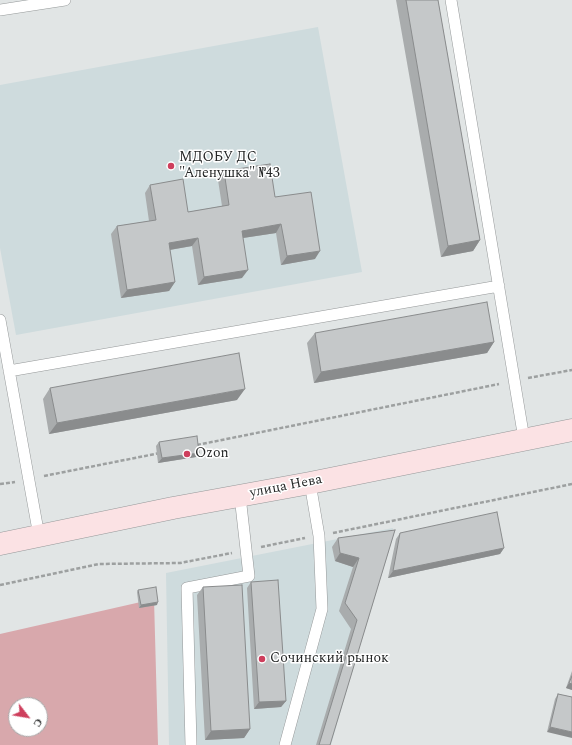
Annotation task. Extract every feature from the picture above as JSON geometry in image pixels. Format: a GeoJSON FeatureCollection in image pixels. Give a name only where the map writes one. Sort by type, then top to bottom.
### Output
{"type":"FeatureCollection","features":[{"type":"Feature","properties":{"kind":"main road","name":"улица Нева"},"geometry":{"type":"LineString","coordinates":[[0,544],[572,430]]}},
{"type":"Feature","properties":{"kind":"lane"},"geometry":{"type":"LineString","coordinates":[[0,10],[65,0]]}},
{"type":"Feature","properties":{"kind":"lane"},"geometry":{"type":"LineString","coordinates":[[451,0],[524,440]]}},
{"type":"Feature","properties":{"kind":"lane"},"geometry":{"type":"LineString","coordinates":[[9,371],[499,286]]}},
{"type":"Feature","properties":{"kind":"lane"},"geometry":{"type":"LineString","coordinates":[[0,320],[39,536]]}},
{"type":"Feature","properties":{"kind":"lane"},"geometry":{"type":"LineString","coordinates":[[285,745],[322,609],[319,536],[310,483]]}},
{"type":"Feature","properties":{"kind":"lane"},"geometry":{"type":"LineString","coordinates":[[192,745],[187,588],[249,576],[240,496]]}},
{"type":"Feature","properties":{"kind":"path"},"geometry":{"type":"LineString","coordinates":[[191,446],[515,380],[572,370]]}},
{"type":"Feature","properties":{"kind":"path"},"geometry":{"type":"LineString","coordinates":[[0,484],[29,480],[168,451]]}},
{"type":"Feature","properties":{"kind":"path"},"geometry":{"type":"LineString","coordinates":[[0,585],[99,564],[180,563],[572,484]]}},
{"type":"Feature","properties":{"kind":"shaded area","name":"МДОБУ ДС \"Аленушка\" №43"},"geometry":{"type":"Polygon","coordinates":[[[318,27],[362,272],[16,335],[0,248],[0,85],[318,27]]]}},
{"type":"Feature","properties":{"kind":"shaded area","name":"Сочинский рынок"},"geometry":{"type":"Polygon","coordinates":[[[393,528],[331,745],[169,745],[166,573],[393,528]]]}},
{"type":"Feature","properties":{"kind":"shaded area"},"geometry":{"type":"Polygon","coordinates":[[[154,599],[158,745],[0,745],[0,634],[154,599]]]}},
{"type":"Feature","properties":{"kind":"building"},"geometry":{"type":"Polygon","coordinates":[[[406,0],[438,0],[480,240],[448,246],[406,0]]]}},
{"type":"Feature","properties":{"kind":"building"},"geometry":{"type":"Polygon","coordinates":[[[270,164],[275,197],[311,192],[320,251],[287,256],[281,224],[242,231],[248,270],[204,277],[198,238],[169,243],[175,282],[127,290],[117,226],[156,220],[150,185],[183,179],[188,212],[229,205],[224,171],[270,164]]]}},
{"type":"Feature","properties":{"kind":"building"},"geometry":{"type":"Polygon","coordinates":[[[487,302],[494,342],[321,372],[315,333],[487,302]]]}},
{"type":"Feature","properties":{"kind":"building"},"geometry":{"type":"Polygon","coordinates":[[[239,353],[245,389],[57,423],[50,388],[239,353]]]}},
{"type":"Feature","properties":{"kind":"building"},"geometry":{"type":"Polygon","coordinates":[[[197,436],[199,453],[162,458],[159,442],[197,436]]]}},
{"type":"Feature","properties":{"kind":"building"},"geometry":{"type":"Polygon","coordinates":[[[497,512],[504,548],[393,571],[400,533],[497,512]]]}},
{"type":"Feature","properties":{"kind":"building"},"geometry":{"type":"Polygon","coordinates":[[[395,530],[330,745],[319,745],[357,620],[345,603],[359,558],[340,553],[338,538],[395,530]]]}},
{"type":"Feature","properties":{"kind":"building"},"geometry":{"type":"Polygon","coordinates":[[[278,580],[286,701],[259,702],[251,582],[278,580]]]}},
{"type":"Feature","properties":{"kind":"building"},"geometry":{"type":"Polygon","coordinates":[[[242,585],[250,729],[211,731],[203,587],[242,585]]]}},
{"type":"Feature","properties":{"kind":"building"},"geometry":{"type":"Polygon","coordinates":[[[156,587],[158,602],[141,605],[138,590],[156,587]]]}},
{"type":"Feature","properties":{"kind":"building"},"geometry":{"type":"Polygon","coordinates":[[[572,676],[572,684],[569,683],[572,676]]]}},
{"type":"Feature","properties":{"kind":"building"},"geometry":{"type":"Polygon","coordinates":[[[558,694],[572,697],[572,732],[550,727],[558,694]]]}},
{"type":"Feature","properties":{"kind":"place","name":"МДОБУ ДС \"Аленушка\" №43"},"geometry":{"type":"Point","coordinates":[171,166]}},
{"type":"Feature","properties":{"kind":"place","name":"Ozon"},"geometry":{"type":"Point","coordinates":[187,454]}},
{"type":"Feature","properties":{"kind":"place","name":"Сочинский рынок"},"geometry":{"type":"Point","coordinates":[262,659]}}]}
